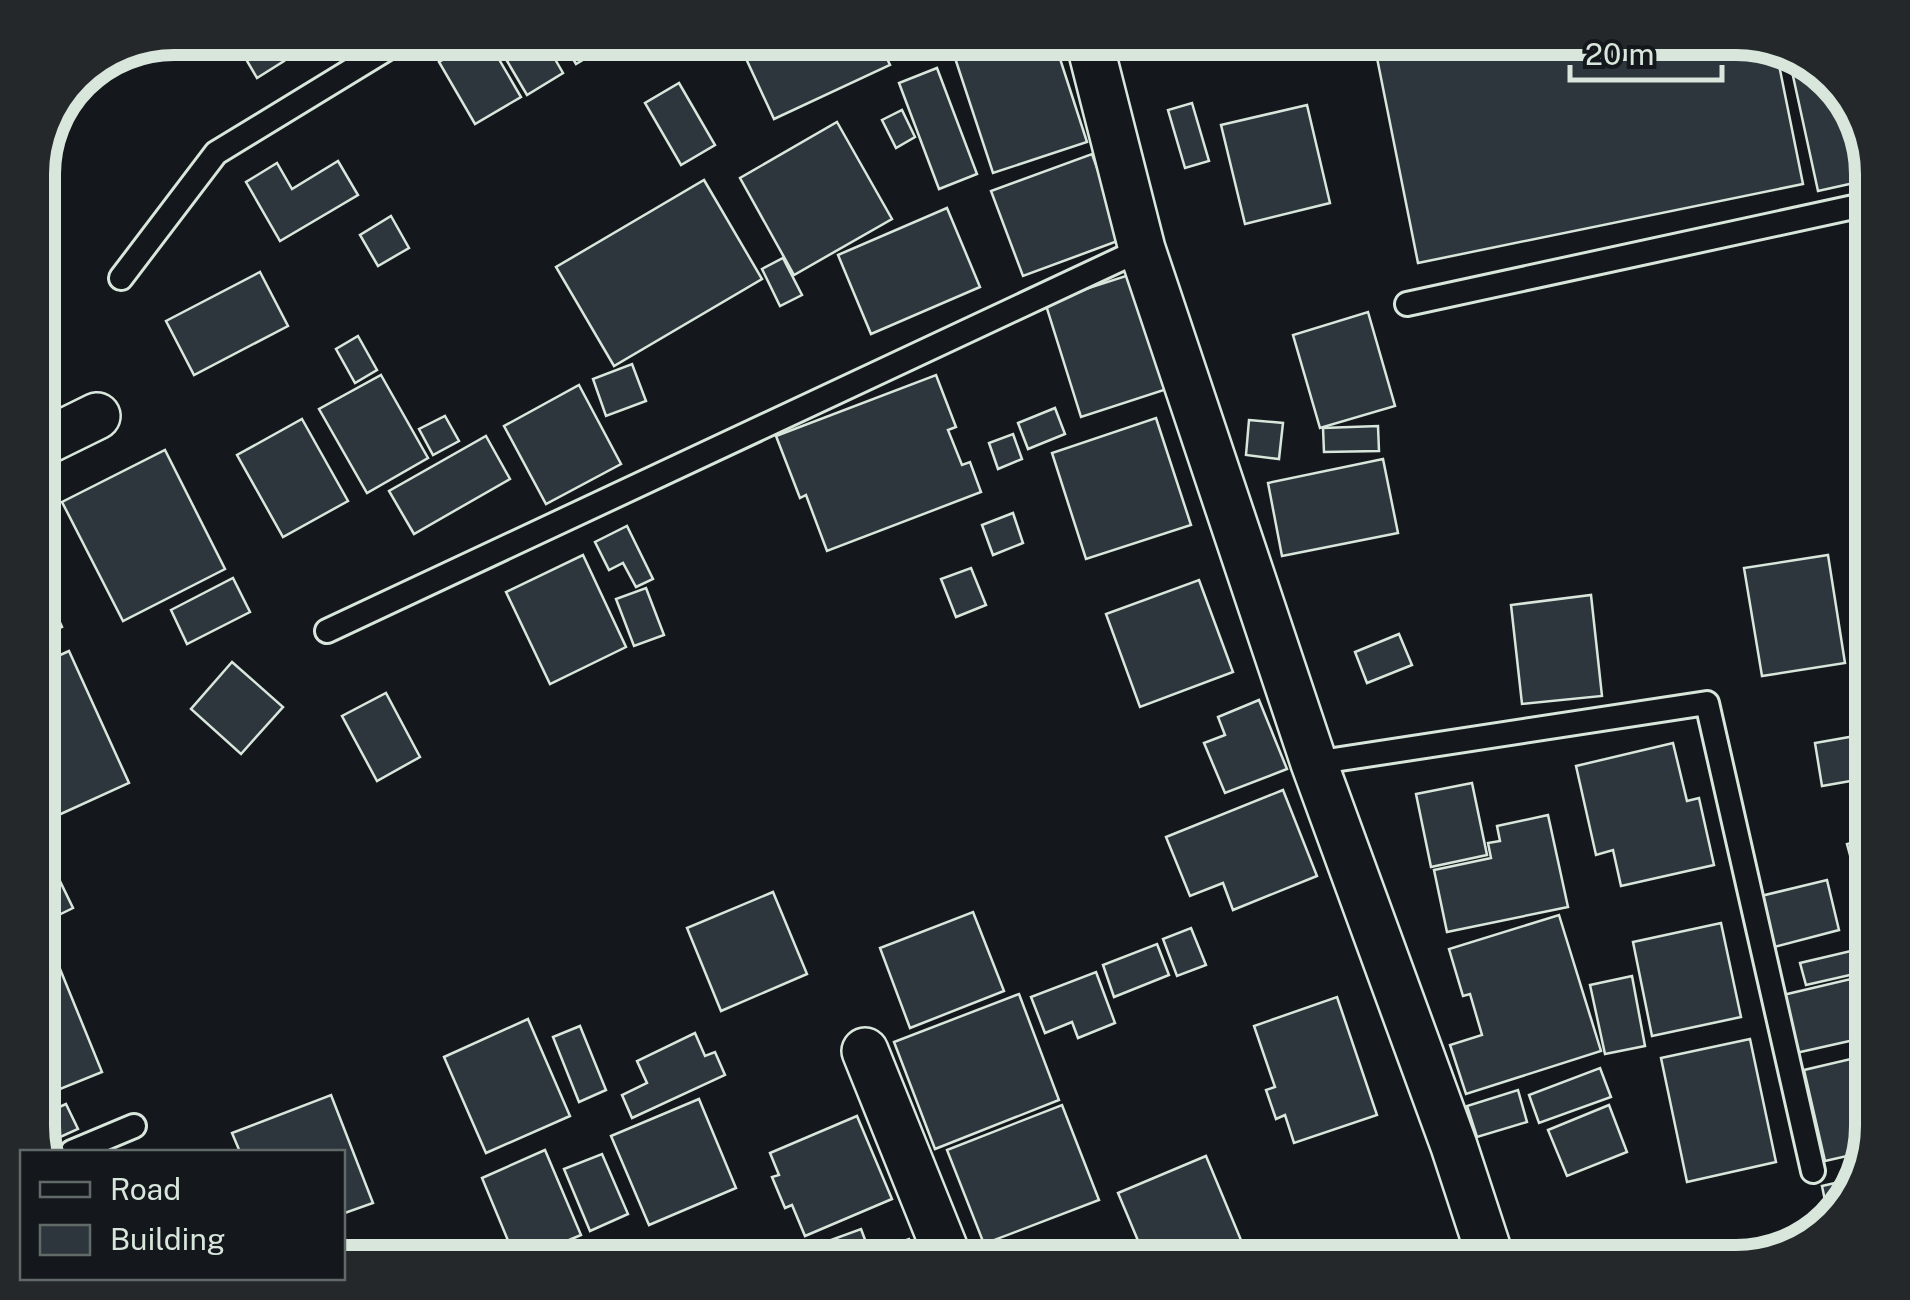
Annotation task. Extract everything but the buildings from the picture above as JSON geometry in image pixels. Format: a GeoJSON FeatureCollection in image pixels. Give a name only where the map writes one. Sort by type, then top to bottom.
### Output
{"type":"FeatureCollection","features":[{"type":"Feature","properties":{"kind":"street"},"geometry":{"type":"LineString","coordinates":[[1092,55],[1142,249],[1314,762],[1486,1245]]}},
{"type":"Feature","properties":{"kind":"street"},"geometry":{"type":"LineString","coordinates":[[55,437],[97,416]]}},
{"type":"Feature","properties":{"kind":"street"},"geometry":{"type":"LineString","coordinates":[[865,1052],[943,1245]]}},
{"type":"Feature","properties":{"kind":"lane"},"geometry":{"type":"LineString","coordinates":[[121,278],[216,153],[378,55]]}},
{"type":"Feature","properties":{"kind":"lane"},"geometry":{"type":"LineString","coordinates":[[1407,304],[1855,207]]}},
{"type":"Feature","properties":{"kind":"lane"},"geometry":{"type":"LineString","coordinates":[[327,631],[1142,249]]}},
{"type":"Feature","properties":{"kind":"lane"},"geometry":{"type":"LineString","coordinates":[[1314,762],[1707,703],[1813,1171]]}},
{"type":"Feature","properties":{"kind":"lane"},"geometry":{"type":"LineString","coordinates":[[77,1150],[134,1126]]}}]}
